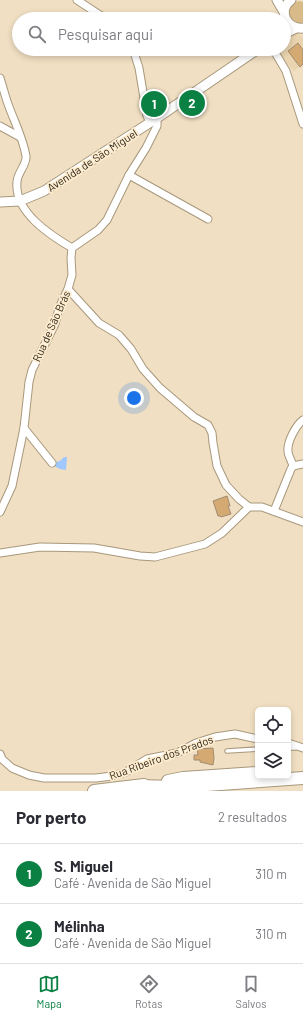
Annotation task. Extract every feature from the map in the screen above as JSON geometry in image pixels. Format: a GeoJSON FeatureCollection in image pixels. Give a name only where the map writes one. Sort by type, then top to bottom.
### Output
{"type":"FeatureCollection","features":[{"type":"Feature","properties":{"kind":"highway"},"geometry":{"type":"LineString","coordinates":[[291,771],[303,770]]}},
{"type":"Feature","properties":{"kind":"highway"},"geometry":{"type":"LineString","coordinates":[[94,791],[184,778],[255,773]]}},
{"type":"Feature","properties":{"kind":"highway"},"geometry":{"type":"LineString","coordinates":[[136,786],[187,786],[303,778]]}},
{"type":"Feature","properties":{"kind":"highway"},"geometry":{"type":"LineString","coordinates":[[231,791],[303,785]]}},
{"type":"Feature","properties":{"kind":"street"},"geometry":{"type":"LineString","coordinates":[[77,0],[95,12]]}},
{"type":"Feature","properties":{"kind":"street"},"geometry":{"type":"LineString","coordinates":[[277,0],[282,12]]}},
{"type":"Feature","properties":{"kind":"street"},"geometry":{"type":"LineString","coordinates":[[284,12],[285,6],[291,0]]}},
{"type":"Feature","properties":{"kind":"street"},"geometry":{"type":"LineString","coordinates":[[291,24],[300,30]]}},
{"type":"Feature","properties":{"kind":"street"},"geometry":{"type":"LineString","coordinates":[[0,78],[16,123],[26,159],[17,179],[16,190],[20,201],[37,223],[72,248],[98,230],[107,220],[129,175],[146,148],[157,126],[153,120],[147,116],[139,68],[135,56]]}},
{"type":"Feature","properties":{"kind":"street","name":"Avenida de São Miguel"},"geometry":{"type":"LineString","coordinates":[[0,202],[20,201],[44,191],[153,120],[247,56]]}},
{"type":"Feature","properties":{"kind":"street"},"geometry":{"type":"LineString","coordinates":[[277,56],[286,71],[303,124]]}},
{"type":"Feature","properties":{"kind":"street"},"geometry":{"type":"LineString","coordinates":[[0,126],[20,137]]}},
{"type":"Feature","properties":{"kind":"street"},"geometry":{"type":"LineString","coordinates":[[129,175],[208,219]]}},
{"type":"Feature","properties":{"kind":"street","name":"Rua de São Brás"},"geometry":{"type":"LineString","coordinates":[[0,512],[12,486],[24,428],[29,382],[32,370],[55,324],[60,304],[68,290],[72,275],[72,248]]}},
{"type":"Feature","properties":{"kind":"street"},"geometry":{"type":"LineString","coordinates":[[68,290],[99,323],[119,336],[160,388],[194,417],[208,425],[212,433],[217,466],[226,485],[239,500],[249,507],[262,507],[303,522]]}},
{"type":"Feature","properties":{"kind":"street"},"geometry":{"type":"LineString","coordinates":[[294,466],[288,450],[292,436],[298,424],[303,420]]}},
{"type":"Feature","properties":{"kind":"street"},"geometry":{"type":"LineString","coordinates":[[24,428],[52,463]]}},
{"type":"Feature","properties":{"kind":"street"},"geometry":{"type":"LineString","coordinates":[[274,511],[291,469],[294,466],[303,464]]}},
{"type":"Feature","properties":{"kind":"street"},"geometry":{"type":"LineString","coordinates":[[0,553],[40,548],[94,548],[140,556],[155,557],[205,544],[222,532],[249,507]]}},
{"type":"Feature","properties":{"kind":"street","name":"Rua Ribeiro dos Prados"},"geometry":{"type":"LineString","coordinates":[[0,754],[2,759],[12,768],[29,775],[44,778],[96,778],[126,772],[147,759],[177,753],[196,743],[215,737],[235,734],[255,738]]}},
{"type":"Feature","properties":{"kind":"street"},"geometry":{"type":"LineString","coordinates":[[291,744],[302,748]]}},
{"type":"Feature","properties":{"kind":"lane"},"geometry":{"type":"LineString","coordinates":[[291,748],[302,748]]}},
{"type":"Feature","properties":{"kind":"lane"},"geometry":{"type":"LineString","coordinates":[[227,751],[255,749]]}},
{"type":"Feature","properties":{"kind":"shaded area"},"geometry":{"type":"Polygon","coordinates":[[[299,1],[303,2],[303,24],[296,24],[291,19],[291,12],[289,12],[290,6],[299,1]]]}},
{"type":"Feature","properties":{"kind":"shaded area"},"geometry":{"type":"Polygon","coordinates":[[[297,33],[303,37],[303,64],[294,71],[280,56],[291,56],[291,34],[297,33]]]}},
{"type":"Feature","properties":{"kind":"water"},"geometry":{"type":"Polygon","coordinates":[[[64,457],[67,457],[66,470],[54,466],[55,462],[60,461],[64,457]]]}},
{"type":"Feature","properties":{"kind":"building"},"geometry":{"type":"Polygon","coordinates":[[[298,43],[303,50],[303,64],[300,67],[291,55],[291,49],[298,43]]]}},
{"type":"Feature","properties":{"kind":"building"},"geometry":{"type":"Polygon","coordinates":[[[227,496],[231,514],[221,517],[218,516],[213,501],[227,496]]]}},
{"type":"Feature","properties":{"kind":"building"},"geometry":{"type":"Polygon","coordinates":[[[213,748],[213,765],[200,762],[200,760],[194,760],[194,755],[198,755],[197,749],[213,748]]]}},
{"type":"Feature","properties":{"kind":"place","name":"Mélinha"},"geometry":{"type":"Point","coordinates":[192,103]}},
{"type":"Feature","properties":{"kind":"place","name":"S. Miguel"},"geometry":{"type":"Point","coordinates":[154,104]}}]}
